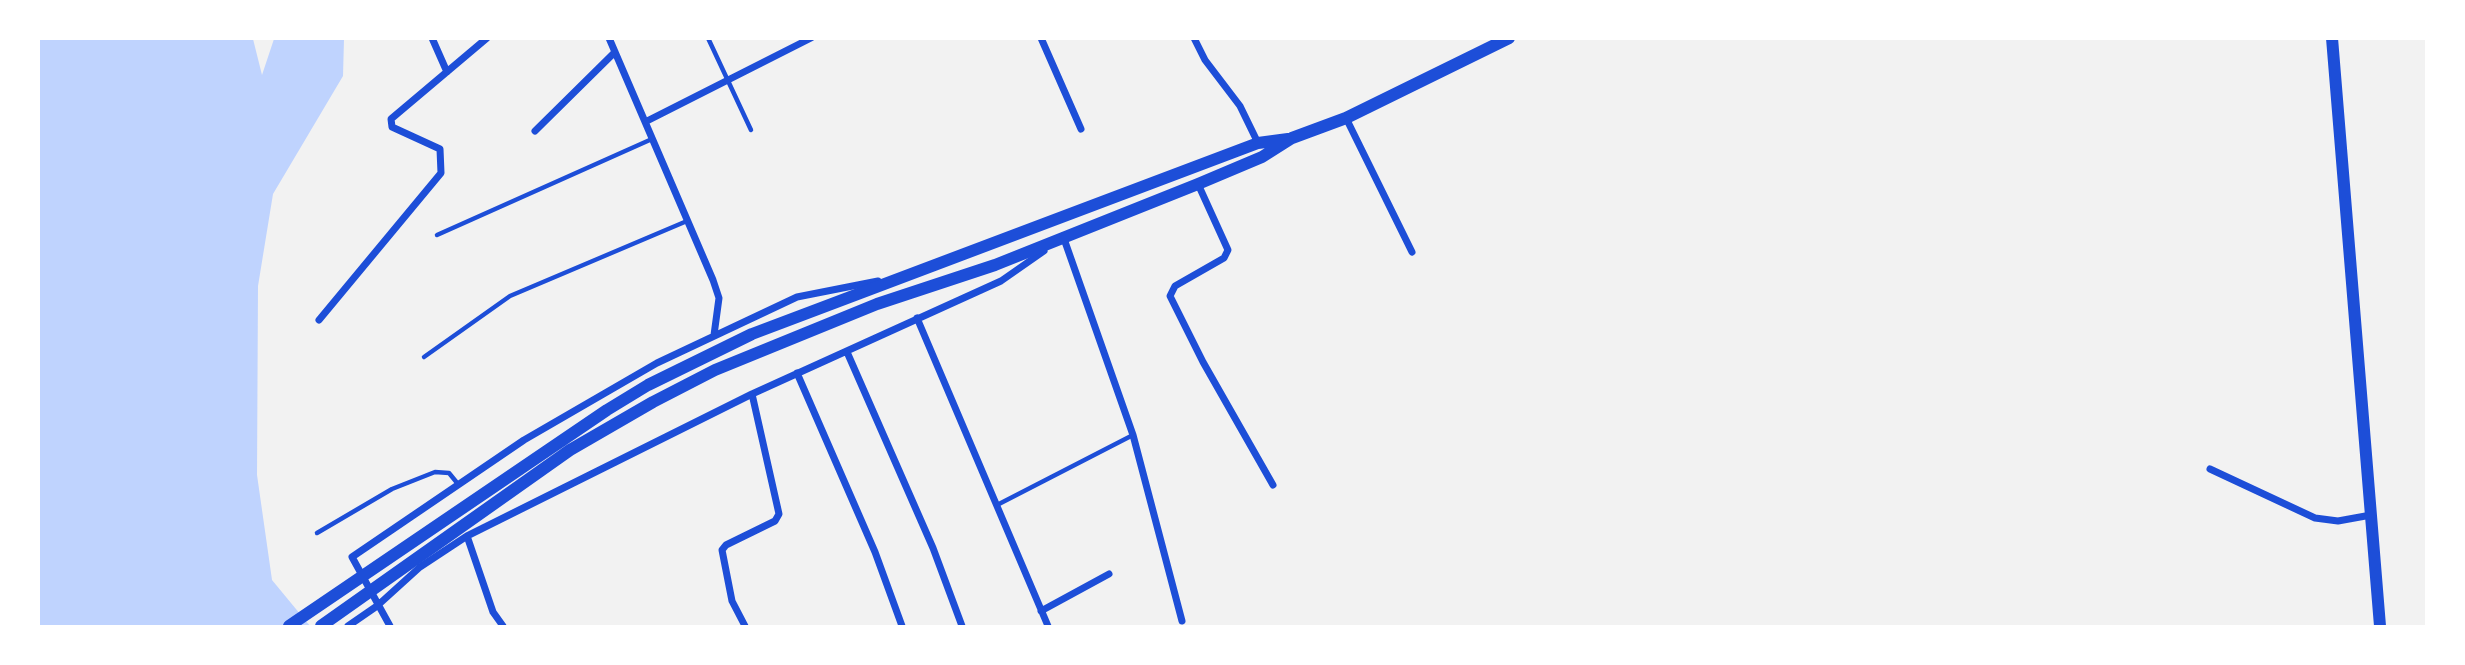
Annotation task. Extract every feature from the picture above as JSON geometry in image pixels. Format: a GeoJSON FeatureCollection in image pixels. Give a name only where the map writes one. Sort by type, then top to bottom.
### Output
{"type":"FeatureCollection","features":[{"type":"Feature","properties":{"kind":"main road"},"geometry":{"type":"LineString","coordinates":[[289,626],[607,410],[648,385],[752,334],[1258,143],[1292,138],[1346,118],[1509,38]]}},
{"type":"Feature","properties":{"kind":"main road"},"geometry":{"type":"LineString","coordinates":[[2332,38],[2380,626]]}},
{"type":"Feature","properties":{"kind":"main road"},"geometry":{"type":"LineString","coordinates":[[321,626],[570,450],[715,370],[877,304],[995,265],[1198,184],[1262,157],[1292,138]]}},
{"type":"Feature","properties":{"kind":"street"},"geometry":{"type":"LineString","coordinates":[[432,38],[447,72]]}},
{"type":"Feature","properties":{"kind":"street"},"geometry":{"type":"LineString","coordinates":[[319,320],[441,173],[440,149],[392,127],[391,119],[487,38]]}},
{"type":"Feature","properties":{"kind":"street"},"geometry":{"type":"LineString","coordinates":[[609,38],[719,298],[714,335]]}},
{"type":"Feature","properties":{"kind":"street"},"geometry":{"type":"LineString","coordinates":[[645,122],[811,38]]}},
{"type":"Feature","properties":{"kind":"street"},"geometry":{"type":"LineString","coordinates":[[1041,38],[1080,129]]}},
{"type":"Feature","properties":{"kind":"street"},"geometry":{"type":"LineString","coordinates":[[1194,38],[1205,60],[1240,106],[1258,143]]}},
{"type":"Feature","properties":{"kind":"street"},"geometry":{"type":"LineString","coordinates":[[535,131],[615,52]]}},
{"type":"Feature","properties":{"kind":"street"},"geometry":{"type":"LineString","coordinates":[[1346,118],[1412,252]]}},
{"type":"Feature","properties":{"kind":"street"},"geometry":{"type":"LineString","coordinates":[[1198,184],[1227,250],[1224,258],[1175,286],[1170,296],[1203,362],[1273,485]]}},
{"type":"Feature","properties":{"kind":"street"},"geometry":{"type":"LineString","coordinates":[[349,626],[377,606],[420,567],[467,536],[752,394],[1001,281],[1063,236],[1133,435],[1182,621]]}},
{"type":"Feature","properties":{"kind":"street"},"geometry":{"type":"LineString","coordinates":[[390,626],[352,557],[458,484],[568,412],[714,335],[797,297],[900,277]]}},
{"type":"Feature","properties":{"kind":"street"},"geometry":{"type":"LineString","coordinates":[[917,318],[1048,626]]}},
{"type":"Feature","properties":{"kind":"street"},"geometry":{"type":"LineString","coordinates":[[847,352],[933,548],[962,626]]}},
{"type":"Feature","properties":{"kind":"street"},"geometry":{"type":"LineString","coordinates":[[797,373],[875,552],[902,626]]}},
{"type":"Feature","properties":{"kind":"street"},"geometry":{"type":"LineString","coordinates":[[745,626],[732,601],[722,550],[726,545],[775,521],[779,514],[752,394]]}},
{"type":"Feature","properties":{"kind":"street"},"geometry":{"type":"LineString","coordinates":[[2210,469],[2315,518],[2338,522],[2371,515]]}},
{"type":"Feature","properties":{"kind":"street"},"geometry":{"type":"LineString","coordinates":[[467,536],[493,612],[503,626]]}},
{"type":"Feature","properties":{"kind":"street"},"geometry":{"type":"LineString","coordinates":[[1041,611],[1109,574]]}},
{"type":"Feature","properties":{"kind":"lane"},"geometry":{"type":"LineString","coordinates":[[708,38],[751,130]]}},
{"type":"Feature","properties":{"kind":"lane"},"geometry":{"type":"LineString","coordinates":[[436,235],[653,139]]}},
{"type":"Feature","properties":{"kind":"lane"},"geometry":{"type":"LineString","coordinates":[[424,357],[510,296],[688,220]]}},
{"type":"Feature","properties":{"kind":"lane"},"geometry":{"type":"LineString","coordinates":[[996,505],[1133,435]]}},
{"type":"Feature","properties":{"kind":"lane"},"geometry":{"type":"LineString","coordinates":[[317,533],[392,489],[435,472],[449,473],[458,484]]}},
{"type":"Feature","properties":{"kind":"water"},"geometry":{"type":"Polygon","coordinates":[[[38,39],[253,39],[262,75],[274,39],[344,39],[343,76],[273,194],[258,286],[257,475],[272,580],[310,626],[39,626],[38,39]]]}}]}
